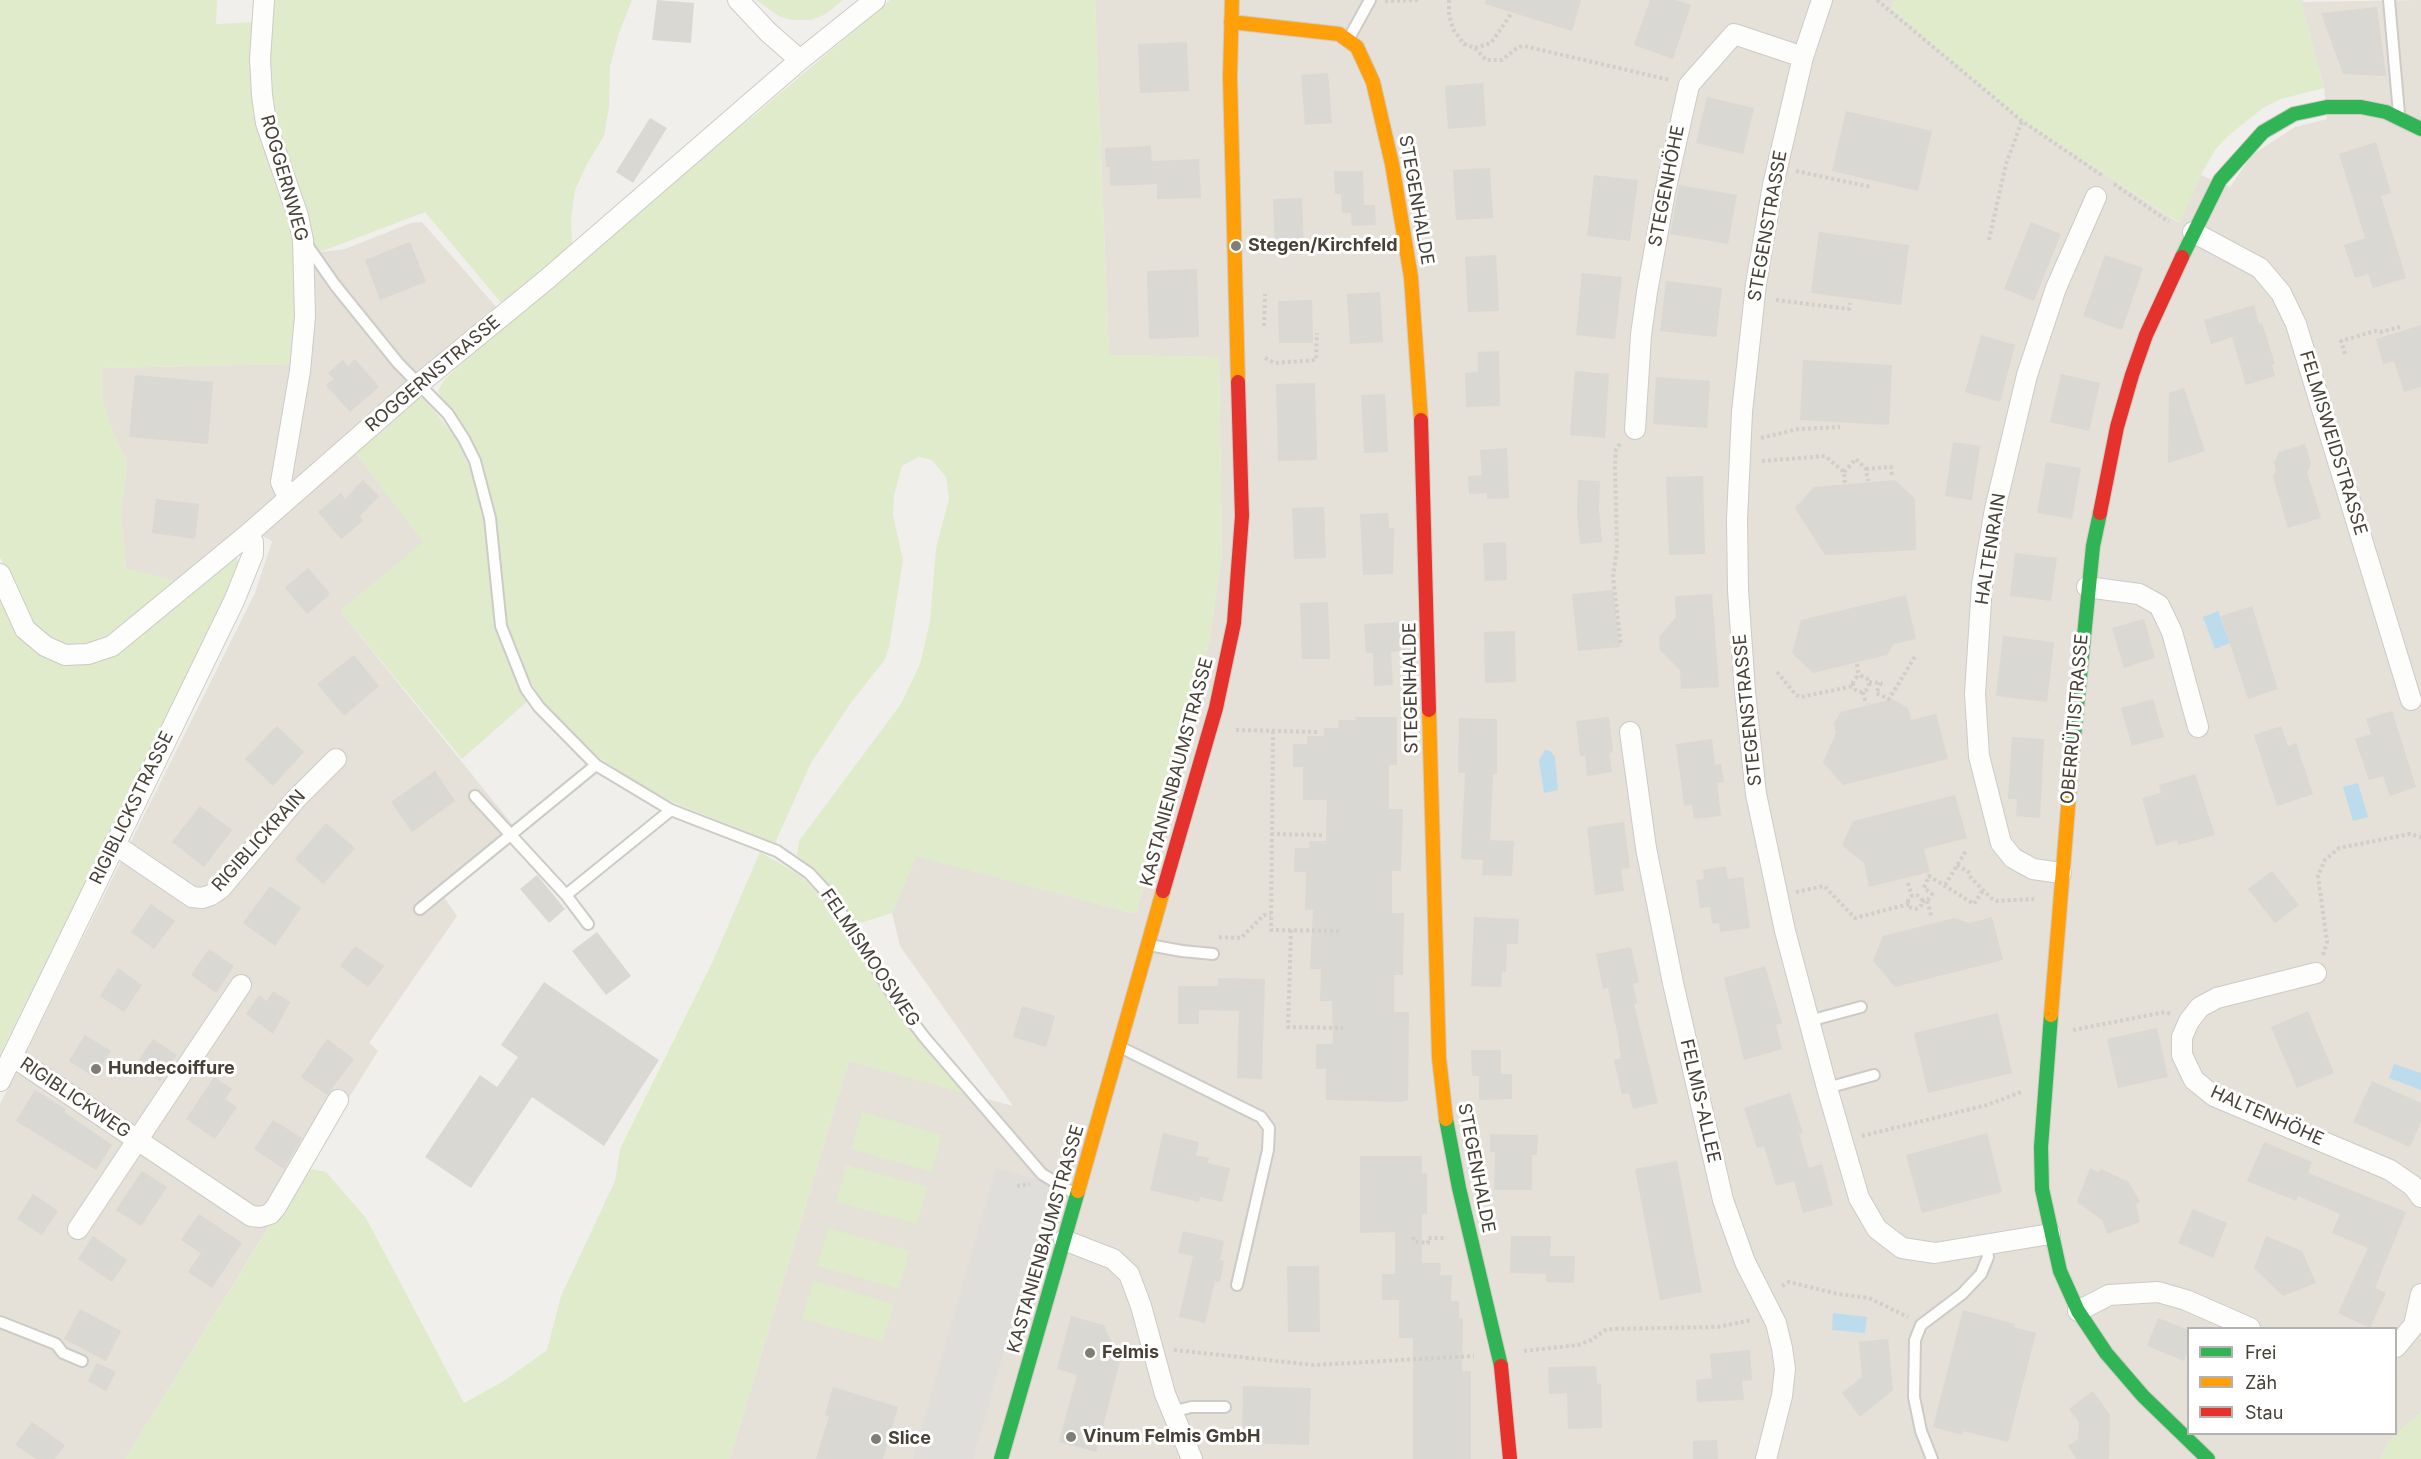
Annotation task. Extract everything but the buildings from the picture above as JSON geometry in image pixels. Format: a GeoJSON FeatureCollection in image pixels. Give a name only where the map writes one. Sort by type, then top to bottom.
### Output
{"type":"FeatureCollection","features":[{"type":"Feature","properties":{"kind":"street","name":"ROGGERNWEG"},"geometry":{"type":"LineString","coordinates":[[264,0],[260,59],[261,95],[266,123],[298,216],[303,240],[305,316],[300,371],[281,482],[288,497]]}},
{"type":"Feature","properties":{"kind":"street"},"geometry":{"type":"LineString","coordinates":[[738,0],[768,32],[800,60]]}},
{"type":"Feature","properties":{"kind":"street","name":"ROGGERNSTRASSE"},"geometry":{"type":"LineString","coordinates":[[0,574],[25,629],[45,646],[65,655],[88,654],[112,646],[247,535],[419,384],[546,280],[800,60],[874,0]]}},
{"type":"Feature","properties":{"kind":"street","name":"KASTANIENBAUMSTRASSE"},"geometry":{"type":"LineString","coordinates":[[1001,1459],[1216,708],[1234,623],[1241,557],[1242,516],[1230,77],[1232,0]]}},
{"type":"Feature","properties":{"kind":"street","name":"STEGENSTRASSE"},"geometry":{"type":"LineString","coordinates":[[1822,0],[1803,57],[1773,185],[1756,284],[1740,440],[1738,590],[1750,743],[1767,850],[1827,1088],[1859,1198],[1877,1229],[1891,1242],[1914,1251],[1935,1253],[2050,1234]]}},
{"type":"Feature","properties":{"kind":"street"},"geometry":{"type":"LineString","coordinates":[[1232,22],[1315,30],[1339,34],[1348,40]]}},
{"type":"Feature","properties":{"kind":"street","name":"STEGENHÖHE"},"geometry":{"type":"LineString","coordinates":[[1635,429],[1641,335],[1647,292],[1665,192],[1689,85],[1734,34],[1803,57]]}},
{"type":"Feature","properties":{"kind":"street","name":"STEGENHALDE"},"geometry":{"type":"LineString","coordinates":[[1348,40],[1357,47],[1366,63],[1380,106],[1411,277],[1420,396],[1439,1058],[1448,1133],[1459,1188],[1500,1354],[1510,1459]]}},
{"type":"Feature","properties":{"kind":"street","name":"OBERRÜTISTRASSE"},"geometry":{"type":"LineString","coordinates":[[2208,1459],[2143,1396],[2106,1353],[2078,1311],[2060,1271],[2050,1234],[2042,1189],[2041,1147],[2061,873],[2087,586],[2102,491],[2117,427],[2146,335],[2193,232],[2220,180],[2263,132],[2294,114],[2327,107],[2361,107],[2399,117],[2421,129]]}},
{"type":"Feature","properties":{"kind":"street","name":"HALTENRAIN"},"geometry":{"type":"LineString","coordinates":[[2061,873],[2033,869],[2013,858],[2001,843],[1979,756],[1975,694],[1982,585],[1995,508],[2027,375],[2056,288],[2096,197]]}},
{"type":"Feature","properties":{"kind":"street","name":"FELMISWEIDSTRASSE"},"geometry":{"type":"LineString","coordinates":[[2193,232],[2260,268],[2282,293],[2291,314],[2411,700]]}},
{"type":"Feature","properties":{"kind":"street","name":"RIGIBLICKSTRASSE"},"geometry":{"type":"LineString","coordinates":[[0,1081],[234,601],[253,554],[253,542],[247,535]]}},
{"type":"Feature","properties":{"kind":"street"},"geometry":{"type":"LineString","coordinates":[[2087,586],[2139,594],[2159,605],[2172,632],[2198,727]]}},
{"type":"Feature","properties":{"kind":"street","name":"FELMIS-ALLEE"},"geometry":{"type":"LineString","coordinates":[[1630,732],[1639,805],[1670,971],[1723,1200],[1745,1263],[1776,1323],[1782,1348],[1785,1369],[1782,1396],[1766,1459]]}},
{"type":"Feature","properties":{"kind":"street","name":"RIGIBLICKRAIN"},"geometry":{"type":"LineString","coordinates":[[114,844],[192,897],[202,898],[211,895],[221,888],[296,799],[336,759]]}},
{"type":"Feature","properties":{"kind":"street","name":"HALTENHÖHE"},"geometry":{"type":"LineString","coordinates":[[2316,973],[2217,998],[2200,1007],[2182,1037],[2182,1055],[2194,1080],[2214,1096],[2390,1170],[2413,1186],[2421,1197]]}},
{"type":"Feature","properties":{"kind":"street","name":"RIGIBLICKWEG"},"geometry":{"type":"LineString","coordinates":[[78,1229],[241,985]]}},
{"type":"Feature","properties":{"kind":"street","name":"RIGIBLICKWEG"},"geometry":{"type":"LineString","coordinates":[[12,1056],[251,1215],[260,1217],[270,1214],[276,1207],[339,1100]]}},
{"type":"Feature","properties":{"kind":"street"},"geometry":{"type":"LineString","coordinates":[[1064,1240],[1113,1259],[1129,1274],[1141,1305],[1172,1412],[1192,1459]]}},
{"type":"Feature","properties":{"kind":"street"},"geometry":{"type":"LineString","coordinates":[[2078,1311],[2109,1295],[2158,1292],[2186,1300],[2246,1327]]}},
{"type":"Feature","properties":{"kind":"street"},"geometry":{"type":"LineString","coordinates":[[2397,1346],[2414,1325],[2421,1294]]}},
{"type":"Feature","properties":{"kind":"lane"},"geometry":{"type":"LineString","coordinates":[[1348,40],[1370,0]]}},
{"type":"Feature","properties":{"kind":"lane"},"geometry":{"type":"LineString","coordinates":[[2389,0],[2399,117]]}},
{"type":"Feature","properties":{"kind":"lane","name":"FELMISMOOSWEG"},"geometry":{"type":"LineString","coordinates":[[303,240],[335,285],[398,363],[448,414],[475,461],[490,518],[501,626],[526,689],[559,729],[596,765],[671,810],[777,851],[809,873],[832,898],[898,1003],[925,1038],[1042,1174],[1077,1195]]}},
{"type":"Feature","properties":{"kind":"lane"},"geometry":{"type":"LineString","coordinates":[[420,909],[596,765]]}},
{"type":"Feature","properties":{"kind":"lane"},"geometry":{"type":"LineString","coordinates":[[475,795],[566,896],[588,924]]}},
{"type":"Feature","properties":{"kind":"lane"},"geometry":{"type":"LineString","coordinates":[[566,896],[671,810]]}},
{"type":"Feature","properties":{"kind":"lane"},"geometry":{"type":"LineString","coordinates":[[1149,945],[1214,954]]}},
{"type":"Feature","properties":{"kind":"lane"},"geometry":{"type":"LineString","coordinates":[[1809,1021],[1861,1007]]}},
{"type":"Feature","properties":{"kind":"lane"},"geometry":{"type":"LineString","coordinates":[[1120,1047],[1261,1118],[1269,1128],[1268,1150],[1237,1285]]}},
{"type":"Feature","properties":{"kind":"lane"},"geometry":{"type":"LineString","coordinates":[[1827,1088],[1874,1075]]}},
{"type":"Feature","properties":{"kind":"lane"},"geometry":{"type":"LineString","coordinates":[[1932,1459],[1921,1431],[1914,1396],[1915,1340],[1921,1325],[1962,1294],[1981,1274],[1988,1257],[1986,1244]]}},
{"type":"Feature","properties":{"kind":"lane"},"geometry":{"type":"LineString","coordinates":[[0,1322],[56,1344],[63,1353],[82,1361]]}},
{"type":"Feature","properties":{"kind":"lane"},"geometry":{"type":"LineString","coordinates":[[1172,1412],[1191,1407],[1225,1407]]}},
{"type":"Feature","properties":{"kind":"path"},"geometry":{"type":"LineString","coordinates":[[1391,1],[1418,0]]}},
{"type":"Feature","properties":{"kind":"path"},"geometry":{"type":"LineString","coordinates":[[1449,0],[1449,15],[1453,29],[1464,44],[1475,48],[1486,60],[1502,60],[1518,47],[1524,46],[1689,85]]}},
{"type":"Feature","properties":{"kind":"path"},"geometry":{"type":"LineString","coordinates":[[1877,0],[2022,121],[2084,162],[2154,214],[2193,232]]}},
{"type":"Feature","properties":{"kind":"path"},"geometry":{"type":"LineString","coordinates":[[1475,48],[1491,43],[1511,14]]}},
{"type":"Feature","properties":{"kind":"path"},"geometry":{"type":"LineString","coordinates":[[1989,240],[2006,164],[2022,121]]}},
{"type":"Feature","properties":{"kind":"path"},"geometry":{"type":"LineString","coordinates":[[1789,170],[1871,187]]}},
{"type":"Feature","properties":{"kind":"path"},"geometry":{"type":"LineString","coordinates":[[1264,328],[1265,294]]}},
{"type":"Feature","properties":{"kind":"path"},"geometry":{"type":"LineString","coordinates":[[1766,299],[1849,309],[1850,303]]}},
{"type":"Feature","properties":{"kind":"path"},"geometry":{"type":"LineString","coordinates":[[2345,354],[2341,341],[2375,331],[2400,327]]}},
{"type":"Feature","properties":{"kind":"path"},"geometry":{"type":"LineString","coordinates":[[1264,352],[1265,359],[1275,363],[1316,360],[1317,333]]}},
{"type":"Feature","properties":{"kind":"path"},"geometry":{"type":"LineString","coordinates":[[1740,440],[1753,440],[1798,429],[1840,427]]}},
{"type":"Feature","properties":{"kind":"path"},"geometry":{"type":"LineString","coordinates":[[1621,646],[1613,577],[1617,549],[1616,449],[1633,435],[1635,429]]}},
{"type":"Feature","properties":{"kind":"path"},"geometry":{"type":"LineString","coordinates":[[1739,467],[1752,467],[1765,459],[1824,456],[1844,471],[1845,483]]}},
{"type":"Feature","properties":{"kind":"path"},"geometry":{"type":"LineString","coordinates":[[1844,471],[1856,459],[1866,469],[1868,481]]}},
{"type":"Feature","properties":{"kind":"path"},"geometry":{"type":"LineString","coordinates":[[1866,469],[1891,467],[1892,477]]}},
{"type":"Feature","properties":{"kind":"path"},"geometry":{"type":"LineString","coordinates":[[1859,677],[1869,682],[1881,683],[1876,693],[1889,699],[1916,655]]}},
{"type":"Feature","properties":{"kind":"path"},"geometry":{"type":"LineString","coordinates":[[1778,672],[1796,695],[1801,697],[1854,686],[1859,677],[1857,664]]}},
{"type":"Feature","properties":{"kind":"path"},"geometry":{"type":"LineString","coordinates":[[1866,704],[1863,692],[1869,682]]}},
{"type":"Feature","properties":{"kind":"path"},"geometry":{"type":"LineString","coordinates":[[1854,686],[1856,690],[1863,692]]}},
{"type":"Feature","properties":{"kind":"path"},"geometry":{"type":"LineString","coordinates":[[1226,730],[1319,732]]}},
{"type":"Feature","properties":{"kind":"path"},"geometry":{"type":"LineString","coordinates":[[1273,731],[1271,930],[1341,931]]}},
{"type":"Feature","properties":{"kind":"path"},"geometry":{"type":"LineString","coordinates":[[1271,834],[1323,835]]}},
{"type":"Feature","properties":{"kind":"path"},"geometry":{"type":"LineString","coordinates":[[2316,973],[2327,942],[2318,876],[2325,860],[2339,848],[2410,834],[2421,837]]}},
{"type":"Feature","properties":{"kind":"path"},"geometry":{"type":"LineString","coordinates":[[1945,885],[1966,851]]}},
{"type":"Feature","properties":{"kind":"path"},"geometry":{"type":"LineString","coordinates":[[1957,865],[1970,873],[1983,890],[1997,901],[2037,898]]}},
{"type":"Feature","properties":{"kind":"path"},"geometry":{"type":"LineString","coordinates":[[1787,894],[1824,886],[1855,918],[1909,904],[1918,908],[1932,894],[1924,888],[1929,876],[1974,904],[1983,890]]}},
{"type":"Feature","properties":{"kind":"path"},"geometry":{"type":"LineString","coordinates":[[1908,883],[1912,896],[1909,904]]}},
{"type":"Feature","properties":{"kind":"path"},"geometry":{"type":"LineString","coordinates":[[1912,896],[1918,896],[1925,901],[1932,918]]}},
{"type":"Feature","properties":{"kind":"path"},"geometry":{"type":"LineString","coordinates":[[1211,937],[1241,938],[1264,915],[1271,915]]}},
{"type":"Feature","properties":{"kind":"path"},"geometry":{"type":"LineString","coordinates":[[1292,930],[1288,1027],[1343,1028]]}},
{"type":"Feature","properties":{"kind":"path"},"geometry":{"type":"LineString","coordinates":[[2076,1030],[2162,1012]]}},
{"type":"Feature","properties":{"kind":"path"},"geometry":{"type":"LineString","coordinates":[[1859,1125],[1862,1137],[1987,1106],[2003,1097],[2027,1091]]}},
{"type":"Feature","properties":{"kind":"path"},"geometry":{"type":"LineString","coordinates":[[1413,1237],[1415,1242],[1428,1243],[1428,1238],[1449,1238]]}},
{"type":"Feature","properties":{"kind":"path"},"geometry":{"type":"LineString","coordinates":[[1778,1288],[1789,1282],[1838,1294],[1869,1298],[1895,1309]]}},
{"type":"Feature","properties":{"kind":"path"},"geometry":{"type":"LineString","coordinates":[[1547,1349],[1584,1342],[1607,1329],[1718,1328],[1753,1320]]}},
{"type":"Feature","properties":{"kind":"path"},"geometry":{"type":"LineString","coordinates":[[1172,1350],[1314,1365],[1457,1357]]}},
{"type":"Feature","properties":{"kind":"shaded area","name":"Felmis"},"geometry":{"type":"Polygon","coordinates":[[[1095,0],[1894,0],[1891,9],[2022,120],[2179,223],[2201,175],[2230,187],[2252,155],[2295,127],[2327,119],[2324,88],[2301,2],[2421,0],[2421,1412],[2397,1434],[2397,1327],[2187,1327],[2187,1435],[2396,1435],[2388,1442],[2381,1459],[730,1459],[849,1061],[1013,1106],[900,946],[892,913],[916,856],[1136,914],[1210,639],[1222,551],[1219,357],[1109,355],[1095,0]]]}},
{"type":"Feature","properties":{"kind":"shaded area"},"geometry":{"type":"Polygon","coordinates":[[[422,222],[498,309],[344,438],[424,542],[340,611],[520,834],[444,897],[457,916],[369,1043],[378,1051],[125,1459],[0,1459],[0,1104],[255,593],[272,541],[245,526],[180,583],[126,568],[121,516],[127,461],[111,428],[103,401],[102,368],[295,364],[308,254],[345,249],[411,223],[422,222]]]}},
{"type":"Feature","properties":{"kind":"shaded area"},"geometry":{"type":"Polygon","coordinates":[[[996,1168],[1052,1184],[973,1459],[913,1459],[996,1168]]]}},
{"type":"Feature","properties":{"kind":"green space"},"geometry":{"type":"Polygon","coordinates":[[[0,0],[217,0],[216,24],[256,22],[298,248],[295,364],[102,368],[103,401],[111,428],[127,461],[121,516],[126,568],[180,583],[113,637],[90,647],[56,645],[33,627],[0,557],[0,0]]]}},
{"type":"Feature","properties":{"kind":"green space"},"geometry":{"type":"Polygon","coordinates":[[[268,0],[632,0],[619,33],[610,66],[609,107],[604,136],[575,190],[571,219],[572,245],[503,305],[425,212],[320,252],[309,238],[278,146],[263,59],[268,0]]]}},
{"type":"Feature","properties":{"kind":"green space"},"geometry":{"type":"Polygon","coordinates":[[[756,0],[843,0],[826,14],[811,20],[791,20],[779,16],[756,0]]]}},
{"type":"Feature","properties":{"kind":"green space"},"geometry":{"type":"Polygon","coordinates":[[[890,0],[1095,0],[1109,355],[1219,357],[1222,551],[1210,639],[1136,914],[917,857],[892,913],[854,925],[832,890],[797,855],[799,841],[901,704],[920,664],[930,621],[936,548],[949,499],[946,477],[932,460],[919,457],[902,466],[894,495],[893,515],[903,560],[889,648],[884,661],[852,701],[811,763],[775,843],[672,802],[626,776],[587,749],[560,723],[540,699],[519,659],[508,629],[487,484],[438,391],[444,380],[577,258],[756,114],[890,0]]]}},
{"type":"Feature","properties":{"kind":"green space"},"geometry":{"type":"Polygon","coordinates":[[[1894,0],[2305,0],[2301,2],[2324,88],[2281,99],[2263,108],[2228,136],[2215,150],[2201,175],[2180,223],[2022,120],[1891,9],[1894,0]]]}},
{"type":"Feature","properties":{"kind":"green space"},"geometry":{"type":"Polygon","coordinates":[[[422,396],[457,439],[476,482],[482,506],[497,625],[530,699],[462,759],[340,611],[423,542],[354,451],[422,396]]]}},
{"type":"Feature","properties":{"kind":"green space"},"geometry":{"type":"Polygon","coordinates":[[[236,557],[239,564],[219,612],[0,1055],[0,590],[57,662],[91,664],[106,659],[130,644],[230,558],[236,557]]]}},
{"type":"Feature","properties":{"kind":"green space"},"geometry":{"type":"Polygon","coordinates":[[[760,852],[801,876],[825,900],[889,1000],[966,1094],[849,1061],[730,1459],[125,1459],[306,1168],[326,1172],[366,1218],[464,1403],[504,1381],[547,1350],[561,1296],[615,1181],[620,1149],[712,963],[760,852]]]}},
{"type":"Feature","properties":{"kind":"green space"},"geometry":{"type":"Polygon","coordinates":[[[862,1112],[942,1135],[932,1172],[851,1149],[862,1112]]]}},
{"type":"Feature","properties":{"kind":"green space"},"geometry":{"type":"Polygon","coordinates":[[[846,1165],[928,1187],[917,1224],[836,1202],[846,1165]]]}},
{"type":"Feature","properties":{"kind":"green space"},"geometry":{"type":"Polygon","coordinates":[[[828,1228],[910,1251],[899,1289],[817,1266],[828,1228]]]}},
{"type":"Feature","properties":{"kind":"green space"},"geometry":{"type":"Polygon","coordinates":[[[813,1280],[894,1304],[883,1342],[802,1319],[813,1280]]]}},
{"type":"Feature","properties":{"kind":"green space"},"geometry":{"type":"Polygon","coordinates":[[[2421,1412],[2421,1459],[2381,1459],[2388,1442],[2421,1412]]]}},
{"type":"Feature","properties":{"kind":"water"},"geometry":{"type":"Polygon","coordinates":[[[2218,611],[2230,643],[2215,649],[2203,617],[2218,611]]]}},
{"type":"Feature","properties":{"kind":"water"},"geometry":{"type":"Polygon","coordinates":[[[1545,750],[1550,751],[1555,757],[1558,790],[1544,793],[1539,760],[1545,750]]]}},
{"type":"Feature","properties":{"kind":"water"},"geometry":{"type":"Polygon","coordinates":[[[2358,783],[2368,817],[2353,821],[2343,787],[2358,783]]]}},
{"type":"Feature","properties":{"kind":"water"},"geometry":{"type":"Polygon","coordinates":[[[2394,1064],[2421,1073],[2421,1090],[2389,1078],[2394,1064]]]}},
{"type":"Feature","properties":{"kind":"water"},"geometry":{"type":"Polygon","coordinates":[[[1833,1313],[1867,1317],[1865,1333],[1832,1330],[1833,1313]]]}},
{"type":"Feature","properties":{"kind":"traffic: fast"},"geometry":{"type":"LineString","coordinates":[[2182,257],[2220,180],[2263,132],[2294,114],[2327,107],[2361,107],[2386,112],[2421,129]]}},
{"type":"Feature","properties":{"kind":"traffic: fast"},"geometry":{"type":"LineString","coordinates":[[2073,747],[2093,546],[2100,513]]}},
{"type":"Feature","properties":{"kind":"traffic: fast"},"geometry":{"type":"LineString","coordinates":[[2051,1015],[2041,1147],[2042,1189],[2060,1271],[2078,1311],[2106,1353],[2143,1396],[2208,1459]]}},
{"type":"Feature","properties":{"kind":"traffic: fast"},"geometry":{"type":"LineString","coordinates":[[1446,1119],[1459,1188],[1501,1366]]}},
{"type":"Feature","properties":{"kind":"traffic: fast"},"geometry":{"type":"LineString","coordinates":[[1001,1459],[1078,1191]]}},
{"type":"Feature","properties":{"kind":"traffic: slow"},"geometry":{"type":"LineString","coordinates":[[1232,0],[1230,77],[1238,382]]}},
{"type":"Feature","properties":{"kind":"traffic: slow"},"geometry":{"type":"LineString","coordinates":[[1231,22],[1339,34],[1357,47],[1373,82],[1392,164],[1411,277],[1421,420]]}},
{"type":"Feature","properties":{"kind":"traffic: slow"},"geometry":{"type":"LineString","coordinates":[[1429,710],[1439,1058],[1446,1119]]}},
{"type":"Feature","properties":{"kind":"traffic: slow"},"geometry":{"type":"LineString","coordinates":[[2051,1015],[2073,747]]}},
{"type":"Feature","properties":{"kind":"traffic: slow"},"geometry":{"type":"LineString","coordinates":[[1078,1191],[1163,891]]}},
{"type":"Feature","properties":{"kind":"traffic: jam"},"geometry":{"type":"LineString","coordinates":[[2100,513],[2117,427],[2132,375],[2146,335],[2182,257]]}},
{"type":"Feature","properties":{"kind":"traffic: jam"},"geometry":{"type":"LineString","coordinates":[[1163,891],[1216,708],[1234,623],[1242,516],[1238,382]]}},
{"type":"Feature","properties":{"kind":"traffic: jam"},"geometry":{"type":"LineString","coordinates":[[1421,420],[1429,710]]}},
{"type":"Feature","properties":{"kind":"traffic: jam"},"geometry":{"type":"LineString","coordinates":[[1501,1366],[1510,1459]]}},
{"type":"Feature","properties":{"kind":"place","name":"Stegen/Kirchfeld"},"geometry":{"type":"Point","coordinates":[1236,246]}},
{"type":"Feature","properties":{"kind":"place","name":"Hundecoiffure"},"geometry":{"type":"Point","coordinates":[96,1069]}},
{"type":"Feature","properties":{"kind":"place","name":"Felmis"},"geometry":{"type":"Point","coordinates":[1090,1353]}},
{"type":"Feature","properties":{"kind":"place","name":"Vinum Felmis GmbH"},"geometry":{"type":"Point","coordinates":[1071,1437]}},
{"type":"Feature","properties":{"kind":"place","name":"Slice"},"geometry":{"type":"Point","coordinates":[876,1439]}}]}
